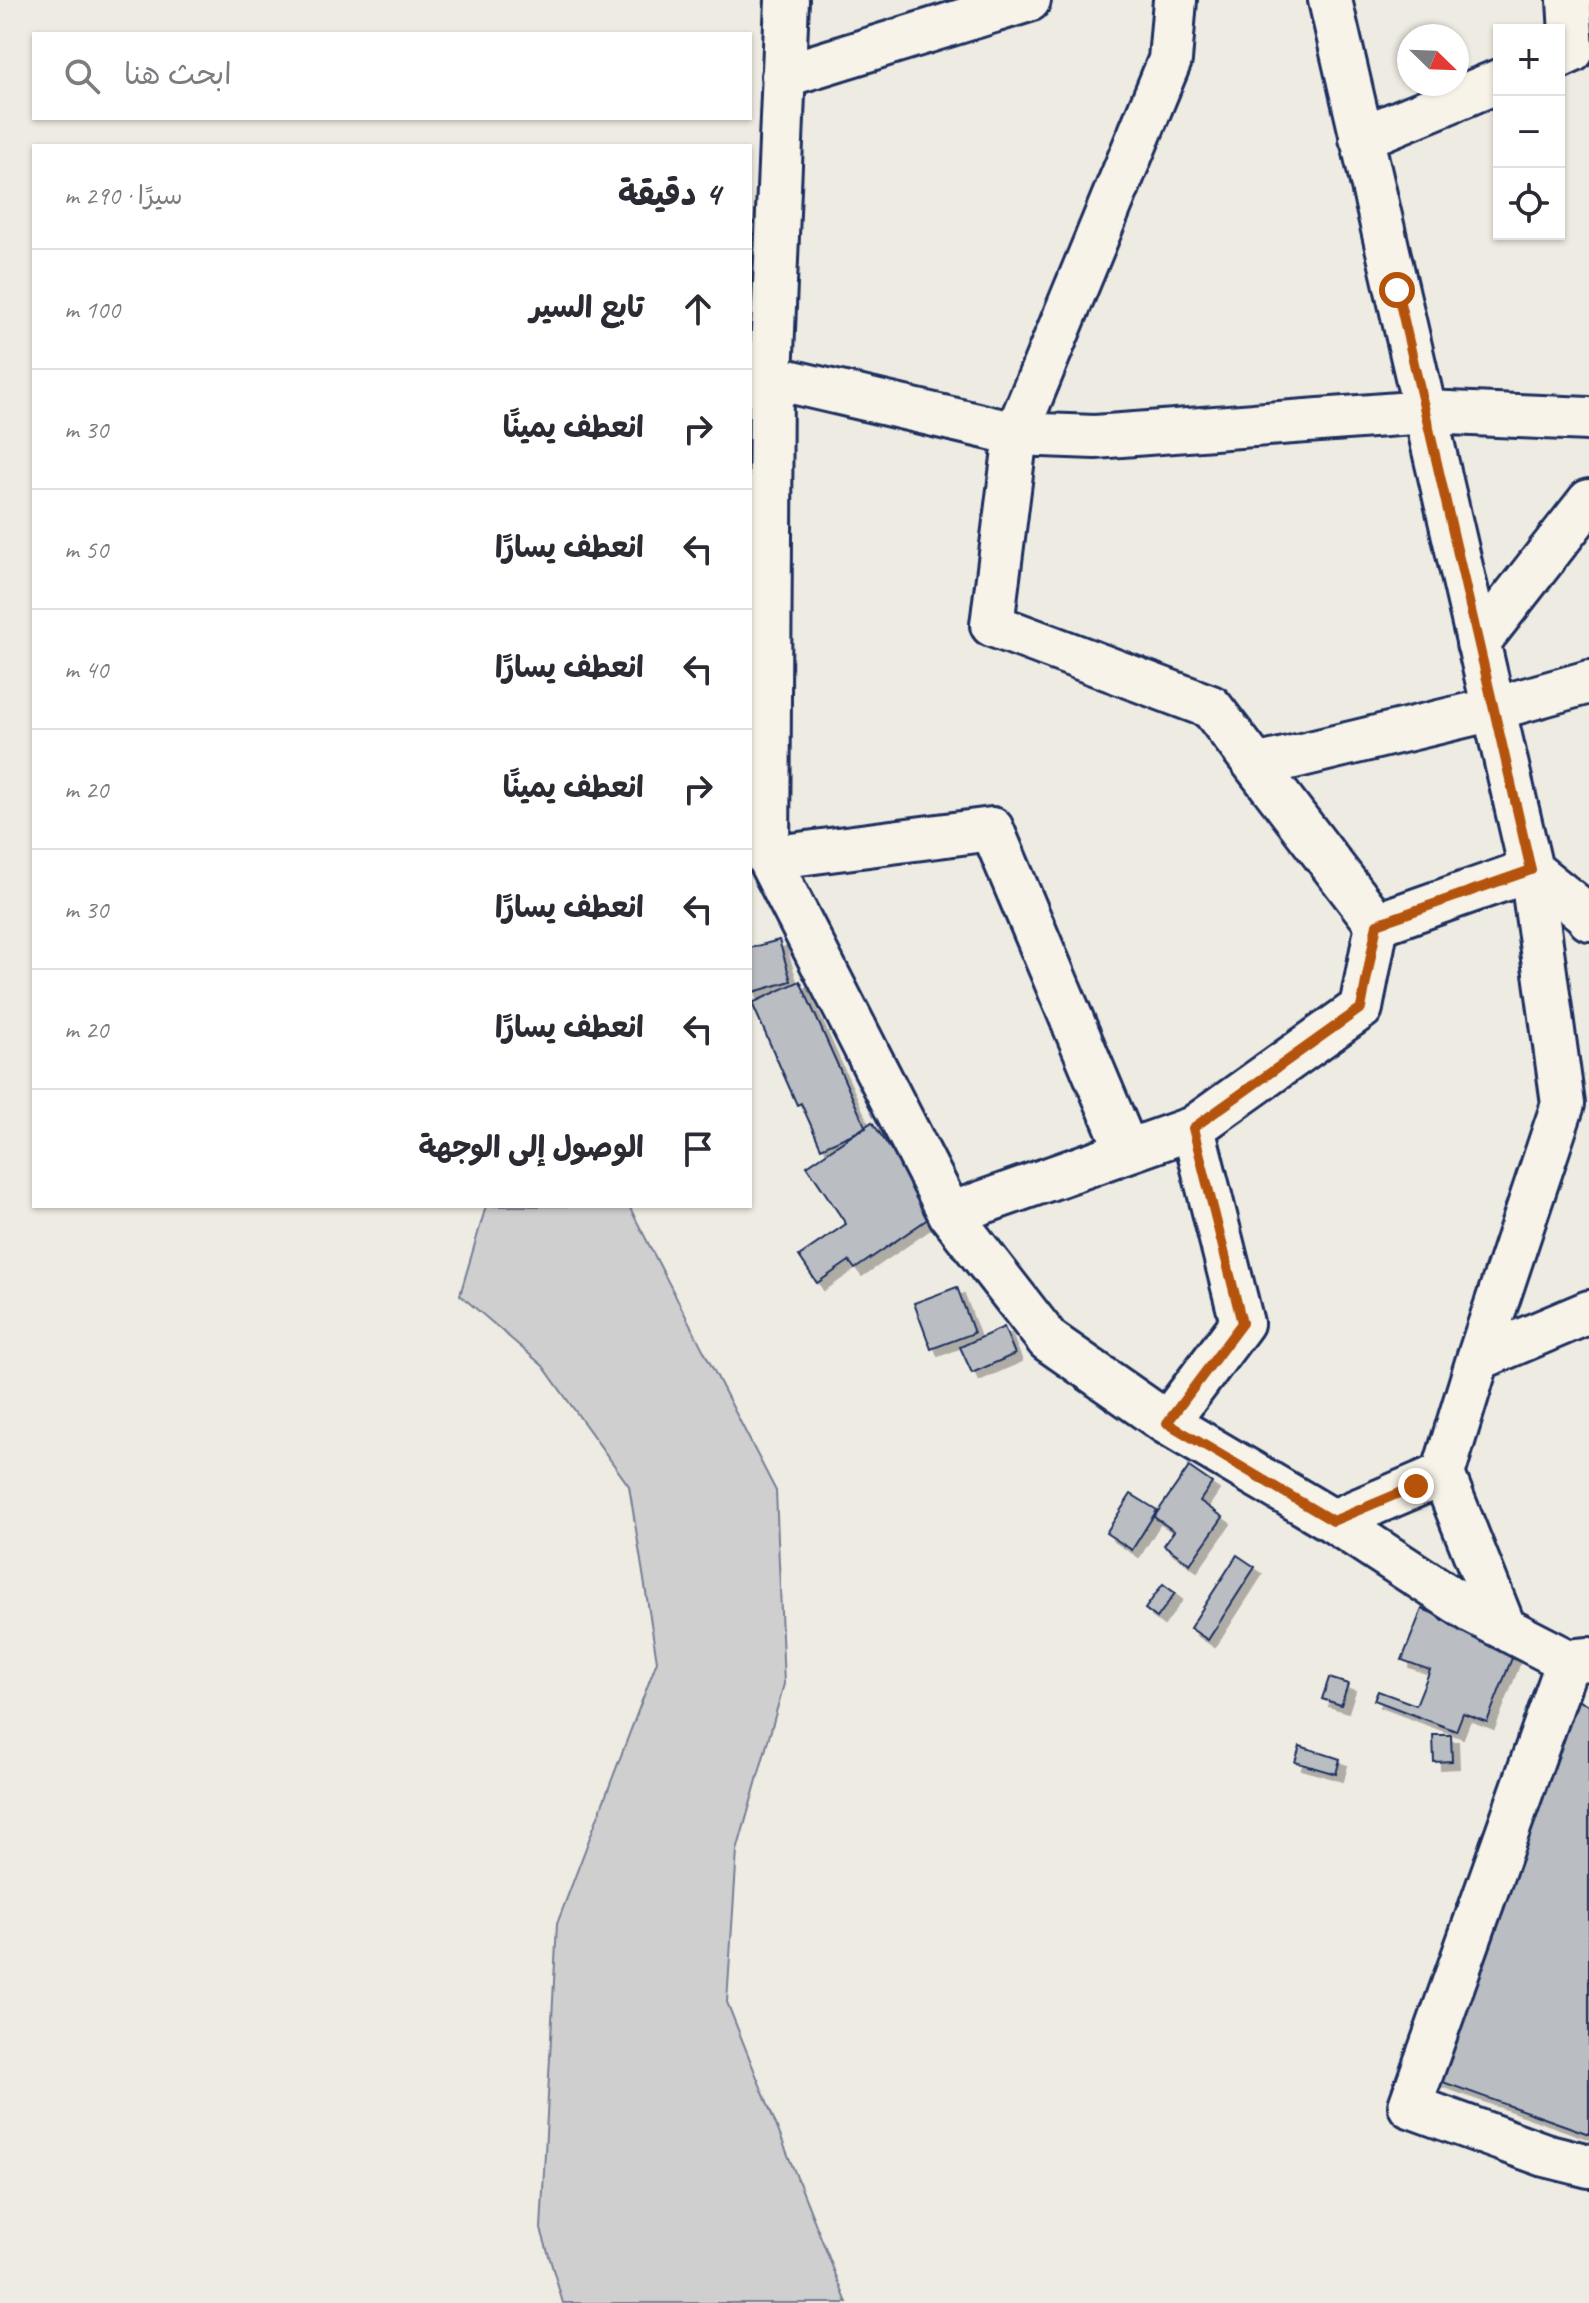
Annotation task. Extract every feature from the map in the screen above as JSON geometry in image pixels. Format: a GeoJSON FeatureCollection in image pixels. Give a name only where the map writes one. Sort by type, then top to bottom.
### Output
{"type":"FeatureCollection","features":[{"type":"Feature","properties":{"kind":"street"},"geometry":{"type":"LineString","coordinates":[[787,0],[771,377],[768,858],[950,1214],[1048,1340],[1167,1423],[1333,1521],[1471,1611],[1578,1660],[1410,2106],[1545,2155],[1589,2166]]}},
{"type":"Feature","properties":{"kind":"street"},"geometry":{"type":"LineString","coordinates":[[783,76],[1029,0]]}},
{"type":"Feature","properties":{"kind":"street"},"geometry":{"type":"LineString","coordinates":[[950,1214],[1193,1128],[1361,1008],[1377,924],[1211,707],[992,625],[1016,434],[1170,60],[1175,0]]}},
{"type":"Feature","properties":{"kind":"street"},"geometry":{"type":"LineString","coordinates":[[1330,0],[1531,870],[1576,1115],[1478,1359],[1443,1474],[1504,1627]]}},
{"type":"Feature","properties":{"kind":"street"},"geometry":{"type":"LineString","coordinates":[[1569,0],[1573,51]]}},
{"type":"Feature","properties":{"kind":"street"},"geometry":{"type":"LineString","coordinates":[[1361,138],[1493,83]]}},
{"type":"Feature","properties":{"kind":"street"},"geometry":{"type":"LineString","coordinates":[[771,377],[1016,434],[1095,437],[1425,412],[1589,419]]}},
{"type":"Feature","properties":{"kind":"street"},"geometry":{"type":"LineString","coordinates":[[1478,643],[1576,545],[1589,501]]}},
{"type":"Feature","properties":{"kind":"street"},"geometry":{"type":"LineString","coordinates":[[1256,766],[1493,709],[1589,682]]}},
{"type":"Feature","properties":{"kind":"street"},"geometry":{"type":"LineString","coordinates":[[768,858],[992,829],[1127,1151]]}},
{"type":"Feature","properties":{"kind":"street"},"geometry":{"type":"LineString","coordinates":[[1377,924],[1531,870]]}},
{"type":"Feature","properties":{"kind":"street"},"geometry":{"type":"LineString","coordinates":[[1531,870],[1589,919]]}},
{"type":"Feature","properties":{"kind":"street"},"geometry":{"type":"LineString","coordinates":[[1167,1423],[1242,1323],[1193,1128]]}},
{"type":"Feature","properties":{"kind":"street"},"geometry":{"type":"LineString","coordinates":[[1478,1359],[1589,1312]]}},
{"type":"Feature","properties":{"kind":"street"},"geometry":{"type":"LineString","coordinates":[[1333,1521],[1443,1474]]}},
{"type":"Feature","properties":{"kind":"shaded area"},"geometry":{"type":"Polygon","coordinates":[[[485,1208],[630,1208],[776,1491],[784,1684],[737,1851],[727,2002],[847,2303],[563,2303],[541,2229],[557,1924],[657,1661],[629,1486],[543,1366],[460,1295],[485,1208]]]}},
{"type":"Feature","properties":{"kind":"building"},"geometry":{"type":"Polygon","coordinates":[[[779,940],[791,981],[752,992],[752,947],[779,940]]]}},
{"type":"Feature","properties":{"kind":"building"},"geometry":{"type":"Polygon","coordinates":[[[800,981],[866,1128],[821,1148],[801,1103],[797,1105],[752,1003],[800,981]]]}},
{"type":"Feature","properties":{"kind":"building"},"geometry":{"type":"Polygon","coordinates":[[[872,1122],[935,1214],[855,1269],[849,1261],[817,1283],[799,1256],[846,1224],[807,1166],[872,1122]]]}},
{"type":"Feature","properties":{"kind":"building"},"geometry":{"type":"Polygon","coordinates":[[[957,1287],[974,1333],[931,1349],[914,1303],[957,1287]]]}},
{"type":"Feature","properties":{"kind":"building"},"geometry":{"type":"Polygon","coordinates":[[[1004,1327],[1015,1354],[972,1373],[960,1347],[1004,1327]]]}},
{"type":"Feature","properties":{"kind":"building"},"geometry":{"type":"Polygon","coordinates":[[[1189,1467],[1212,1483],[1200,1501],[1223,1517],[1190,1564],[1164,1545],[1174,1531],[1154,1517],[1189,1467]]]}},
{"type":"Feature","properties":{"kind":"building"},"geometry":{"type":"Polygon","coordinates":[[[1131,1494],[1157,1510],[1132,1550],[1106,1533],[1131,1494]]]}},
{"type":"Feature","properties":{"kind":"building"},"geometry":{"type":"Polygon","coordinates":[[[1237,1555],[1255,1567],[1208,1640],[1190,1628],[1237,1555]]]}},
{"type":"Feature","properties":{"kind":"building"},"geometry":{"type":"Polygon","coordinates":[[[1163,1584],[1175,1593],[1157,1618],[1145,1609],[1163,1584]]]}},
{"type":"Feature","properties":{"kind":"building"},"geometry":{"type":"Polygon","coordinates":[[[1422,1609],[1517,1645],[1487,1722],[1463,1713],[1456,1731],[1374,1700],[1378,1691],[1416,1705],[1430,1670],[1402,1660],[1422,1609]]]}},
{"type":"Feature","properties":{"kind":"building"},"geometry":{"type":"Polygon","coordinates":[[[1329,1678],[1348,1684],[1341,1705],[1322,1699],[1329,1678]]]}},
{"type":"Feature","properties":{"kind":"building"},"geometry":{"type":"Polygon","coordinates":[[[1571,1698],[1589,1705],[1589,2134],[1437,2080],[1571,1698]]]}},
{"type":"Feature","properties":{"kind":"building"},"geometry":{"type":"Polygon","coordinates":[[[1433,1735],[1451,1735],[1452,1761],[1434,1762],[1433,1735]]]}},
{"type":"Feature","properties":{"kind":"building"},"geometry":{"type":"Polygon","coordinates":[[[1300,1746],[1340,1759],[1336,1774],[1295,1762],[1300,1746]]]}},
{"type":"Feature","properties":{"kind":"route"},"geometry":{"type":"LineString","coordinates":[[1397,290],[1531,870],[1377,924],[1361,1008],[1193,1128],[1242,1323],[1167,1423],[1333,1521],[1416,1486]]}}]}
